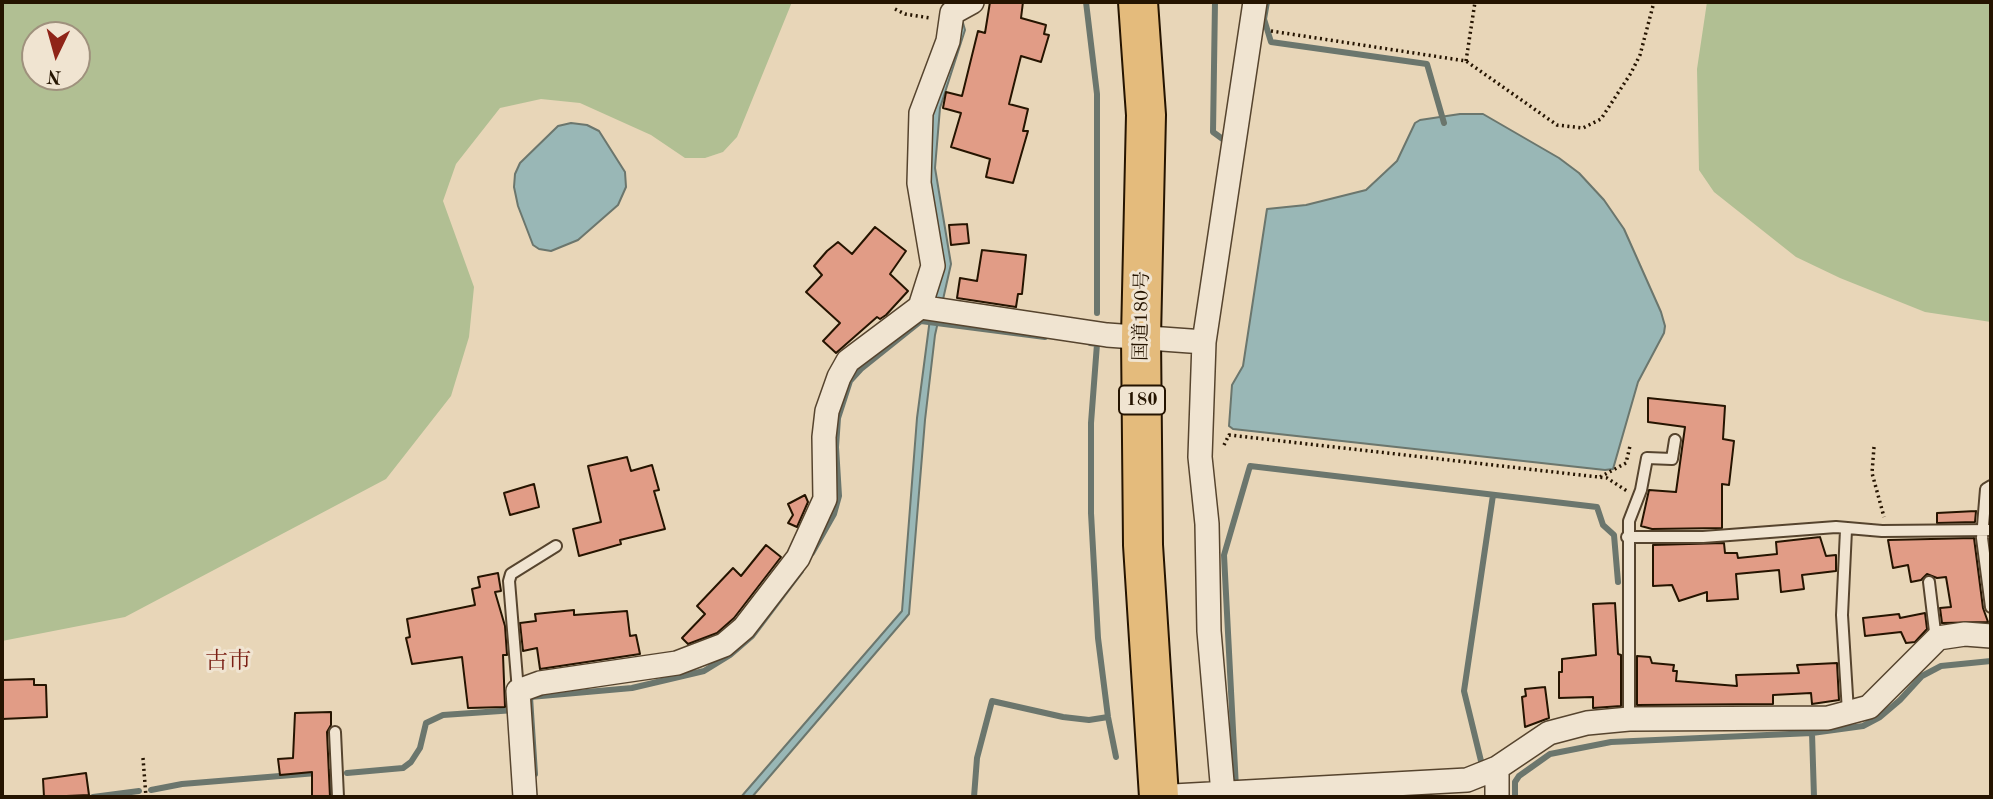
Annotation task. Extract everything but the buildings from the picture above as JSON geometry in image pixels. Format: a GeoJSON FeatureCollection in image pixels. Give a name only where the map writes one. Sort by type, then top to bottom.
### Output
{"type":"FeatureCollection","features":[{"type":"Feature","properties":{"kind":"highway","name":"国道180号"},"geometry":{"type":"LineString","coordinates":[[1138,2],[1146,115],[1142,337],[1143,545],[1157,797]]}},
{"type":"Feature","properties":{"kind":"street"},"geometry":{"type":"LineString","coordinates":[[1223,794],[1209,631],[1207,524],[1200,457],[1204,342],[1255,2]]}},
{"type":"Feature","properties":{"kind":"street"},"geometry":{"type":"LineString","coordinates":[[525,797],[518,691],[540,683],[654,667],[698,657],[724,645],[744,628],[798,558],[825,499],[824,437],[827,411],[839,377],[848,361],[920,307],[933,266],[919,183],[921,113],[961,9]]}},
{"type":"Feature","properties":{"kind":"street"},"geometry":{"type":"LineString","coordinates":[[920,307],[1107,335],[1204,342]]}},
{"type":"Feature","properties":{"kind":"street"},"geometry":{"type":"LineString","coordinates":[[1157,797],[1467,780],[1497,768],[1549,733],[1587,723],[1629,719],[1828,718],[1869,707],[1883,696],[1936,640],[1965,634],[1991,636]]}},
{"type":"Feature","properties":{"kind":"street"},"geometry":{"type":"LineString","coordinates":[[1497,768],[1497,797]]}},
{"type":"Feature","properties":{"kind":"lane"},"geometry":{"type":"LineString","coordinates":[[1629,719],[1629,521],[1647,458],[1672,459],[1675,440]]}},
{"type":"Feature","properties":{"kind":"lane"},"geometry":{"type":"LineString","coordinates":[[1991,486],[1986,489],[1991,607]]}},
{"type":"Feature","properties":{"kind":"lane"},"geometry":{"type":"LineString","coordinates":[[1627,537],[1703,537],[1836,527],[1846,530],[1889,531],[1987,530]]}},
{"type":"Feature","properties":{"kind":"lane"},"geometry":{"type":"LineString","coordinates":[[1846,530],[1842,615],[1848,712]]}},
{"type":"Feature","properties":{"kind":"lane"},"geometry":{"type":"LineString","coordinates":[[518,691],[509,581],[511,574],[556,546]]}},
{"type":"Feature","properties":{"kind":"lane"},"geometry":{"type":"LineString","coordinates":[[1929,582],[1936,640]]}},
{"type":"Feature","properties":{"kind":"lane"},"geometry":{"type":"LineString","coordinates":[[335,732],[338,797]]}},
{"type":"Feature","properties":{"kind":"path"},"geometry":{"type":"LineString","coordinates":[[1466,61],[1475,2]]}},
{"type":"Feature","properties":{"kind":"path"},"geometry":{"type":"LineString","coordinates":[[1251,29],[1466,61],[1557,125],[1574,129],[1594,126],[1601,119],[1640,55],[1654,2]]}},
{"type":"Feature","properties":{"kind":"path"},"geometry":{"type":"LineString","coordinates":[[895,9],[905,14],[961,9]]}},
{"type":"Feature","properties":{"kind":"path"},"geometry":{"type":"LineString","coordinates":[[1223,453],[1229,435],[1607,478],[1638,497]]}},
{"type":"Feature","properties":{"kind":"path"},"geometry":{"type":"LineString","coordinates":[[1598,477],[1626,463],[1630,446]]}},
{"type":"Feature","properties":{"kind":"path"},"geometry":{"type":"LineString","coordinates":[[1874,447],[1875,485],[1889,531]]}},
{"type":"Feature","properties":{"kind":"path"},"geometry":{"type":"LineString","coordinates":[[142,758],[146,797]]}},
{"type":"Feature","properties":{"kind":"green space"},"geometry":{"type":"Polygon","coordinates":[[[2,2],[792,2],[737,137],[723,152],[705,158],[685,158],[651,135],[580,103],[541,99],[500,108],[456,164],[443,201],[474,287],[469,337],[451,396],[386,479],[125,617],[2,641],[2,2]]]}},
{"type":"Feature","properties":{"kind":"green space"},"geometry":{"type":"Polygon","coordinates":[[[1707,2],[1991,2],[1991,322],[1925,312],[1840,278],[1796,257],[1714,192],[1699,170],[1697,69],[1707,2]]]}},
{"type":"Feature","properties":{"kind":"water"},"geometry":{"type":"Polygon","coordinates":[[[957,2],[965,30],[940,108],[935,168],[951,264],[935,335],[909,614],[752,797],[741,797],[902,611],[917,418],[931,311],[927,125],[957,2]]]}},
{"type":"Feature","properties":{"kind":"water"},"geometry":{"type":"Polygon","coordinates":[[[1460,114],[1483,114],[1559,158],[1579,173],[1604,200],[1624,229],[1661,312],[1664,333],[1638,382],[1613,469],[1233,429],[1229,426],[1232,385],[1243,366],[1267,209],[1306,205],[1366,190],[1397,161],[1415,123],[1460,114]]]}},
{"type":"Feature","properties":{"kind":"water"},"geometry":{"type":"Polygon","coordinates":[[[571,123],[587,125],[599,131],[625,172],[626,187],[618,205],[578,240],[551,251],[539,249],[533,245],[518,206],[514,187],[515,174],[520,163],[558,126],[571,123]]]}},
{"type":"Feature","properties":{"kind":"waterway"},"geometry":{"type":"LineString","coordinates":[[1086,2],[1097,94],[1097,313]]}},
{"type":"Feature","properties":{"kind":"waterway"},"geometry":{"type":"LineString","coordinates":[[1215,2],[1213,132],[1224,140]]}},
{"type":"Feature","properties":{"kind":"waterway"},"geometry":{"type":"LineString","coordinates":[[1267,2],[1264,19],[1271,42],[1427,64],[1444,123]]}},
{"type":"Feature","properties":{"kind":"waterway"},"geometry":{"type":"LineString","coordinates":[[812,553],[834,514],[839,496],[836,447],[838,418],[850,381],[861,369],[921,321],[1045,337]]}},
{"type":"Feature","properties":{"kind":"waterway"},"geometry":{"type":"LineString","coordinates":[[1090,343],[1097,344],[1091,423],[1091,513],[1098,638],[1116,757]]}},
{"type":"Feature","properties":{"kind":"waterway"},"geometry":{"type":"LineString","coordinates":[[1236,788],[1224,555],[1250,466],[1597,507],[1603,525],[1614,535],[1618,582]]}},
{"type":"Feature","properties":{"kind":"waterway"},"geometry":{"type":"LineString","coordinates":[[1481,761],[1464,691],[1493,495]]}},
{"type":"Feature","properties":{"kind":"waterway"},"geometry":{"type":"LineString","coordinates":[[535,774],[530,697],[632,688],[704,671],[730,655],[752,636],[801,571]]}},
{"type":"Feature","properties":{"kind":"waterway"},"geometry":{"type":"LineString","coordinates":[[1515,797],[1515,782],[1519,776],[1550,754],[1611,742],[1812,733],[1863,726],[1880,717],[1922,676],[1941,666],[1991,661]]}},
{"type":"Feature","properties":{"kind":"waterway"},"geometry":{"type":"LineString","coordinates":[[974,797],[977,758],[992,701],[1063,717],[1089,720],[1108,717]]}},
{"type":"Feature","properties":{"kind":"waterway"},"geometry":{"type":"LineString","coordinates":[[347,773],[403,768],[411,762],[420,748],[426,723],[443,715],[515,710]]}},
{"type":"Feature","properties":{"kind":"waterway"},"geometry":{"type":"LineString","coordinates":[[1812,733],[1814,797]]}},
{"type":"Feature","properties":{"kind":"waterway"},"geometry":{"type":"LineString","coordinates":[[151,790],[182,784],[329,772],[330,793]]}},
{"type":"Feature","properties":{"kind":"waterway"},"geometry":{"type":"LineString","coordinates":[[93,797],[139,791]]}},
{"type":"Feature","properties":{"kind":"district","name":"古市"},"geometry":{"type":"Point","coordinates":[228,662]}}]}
